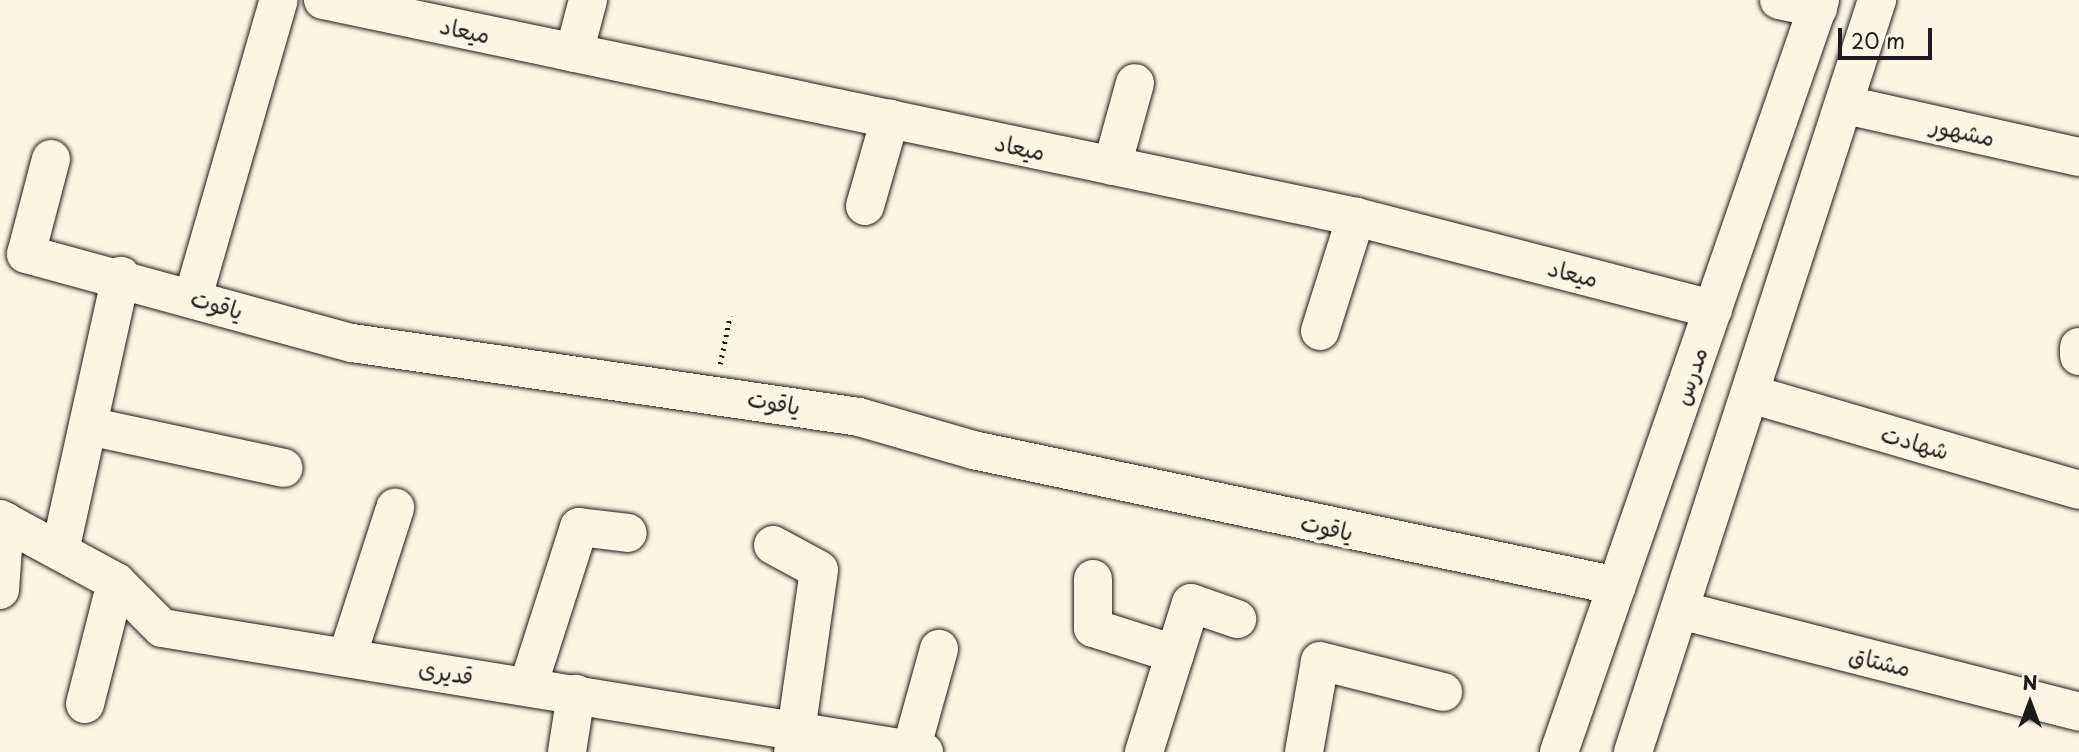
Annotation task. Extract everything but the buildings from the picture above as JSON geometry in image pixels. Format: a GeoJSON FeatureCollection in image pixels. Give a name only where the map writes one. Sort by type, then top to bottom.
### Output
{"type":"FeatureCollection","features":[{"type":"Feature","properties":{"kind":"street"},"geometry":{"type":"LineString","coordinates":[[193,297],[279,0]]}},
{"type":"Feature","properties":{"kind":"street","name":"میعاد"},"geometry":{"type":"LineString","coordinates":[[323,0],[1356,218],[1713,309]]}},
{"type":"Feature","properties":{"kind":"street"},"geometry":{"type":"LineString","coordinates":[[575,53],[587,0]]}},
{"type":"Feature","properties":{"kind":"street"},"geometry":{"type":"LineString","coordinates":[[1779,0],[1819,4]]}},
{"type":"Feature","properties":{"kind":"street"},"geometry":{"type":"LineString","coordinates":[[1633,752],[1846,105],[1877,0]]}},
{"type":"Feature","properties":{"kind":"street","name":"مدرس"},"geometry":{"type":"LineString","coordinates":[[1559,752],[1819,4]]}},
{"type":"Feature","properties":{"kind":"street"},"geometry":{"type":"LineString","coordinates":[[1112,166],[1135,83]]}},
{"type":"Feature","properties":{"kind":"street","name":"مشهور"},"geometry":{"type":"LineString","coordinates":[[1846,105],[2079,157]]}},
{"type":"Feature","properties":{"kind":"street"},"geometry":{"type":"LineString","coordinates":[[865,206],[890,119]]}},
{"type":"Feature","properties":{"kind":"street","name":"یاقوت"},"geometry":{"type":"LineString","coordinates":[[51,159],[26,254],[121,276],[352,343],[552,377],[715,392],[859,417],[986,453],[1617,586]]}},
{"type":"Feature","properties":{"kind":"street"},"geometry":{"type":"LineString","coordinates":[[1320,331],[1356,218]]}},
{"type":"Feature","properties":{"kind":"street"},"geometry":{"type":"LineString","coordinates":[[60,551],[121,276]]}},
{"type":"Feature","properties":{"kind":"street"},"geometry":{"type":"LineString","coordinates":[[2079,347],[2079,356]]}},
{"type":"Feature","properties":{"kind":"street","name":"شهادت"},"geometry":{"type":"LineString","coordinates":[[1751,394],[2079,490]]}},
{"type":"Feature","properties":{"kind":"street"},"geometry":{"type":"LineString","coordinates":[[88,426],[284,468]]}},
{"type":"Feature","properties":{"kind":"street"},"geometry":{"type":"LineString","coordinates":[[347,657],[395,508]]}},
{"type":"Feature","properties":{"kind":"street"},"geometry":{"type":"LineString","coordinates":[[0,590],[2,520]]}},
{"type":"Feature","properties":{"kind":"street","name":"قدیری"},"geometry":{"type":"LineString","coordinates":[[2,520],[116,582],[162,628],[576,694],[796,741],[918,751]]}},
{"type":"Feature","properties":{"kind":"street"},"geometry":{"type":"LineString","coordinates":[[528,686],[579,527],[628,533]]}},
{"type":"Feature","properties":{"kind":"street"},"geometry":{"type":"LineString","coordinates":[[773,545],[819,570],[796,741]]}},
{"type":"Feature","properties":{"kind":"street"},"geometry":{"type":"LineString","coordinates":[[1093,579],[1093,628],[1175,654]]}},
{"type":"Feature","properties":{"kind":"street"},"geometry":{"type":"LineString","coordinates":[[85,704],[116,582]]}},
{"type":"Feature","properties":{"kind":"street"},"geometry":{"type":"LineString","coordinates":[[1144,752],[1191,603],[1237,619]]}},
{"type":"Feature","properties":{"kind":"street","name":"مشتاق"},"geometry":{"type":"LineString","coordinates":[[1681,610],[2079,712]]}},
{"type":"Feature","properties":{"kind":"street"},"geometry":{"type":"LineString","coordinates":[[918,751],[939,649]]}},
{"type":"Feature","properties":{"kind":"street"},"geometry":{"type":"LineString","coordinates":[[1304,752],[1320,661],[1443,692]]}},
{"type":"Feature","properties":{"kind":"street"},"geometry":{"type":"LineString","coordinates":[[567,752],[576,694]]}},
{"type":"Feature","properties":{"kind":"path"},"geometry":{"type":"LineString","coordinates":[[715,392],[730,316]]}}]}
